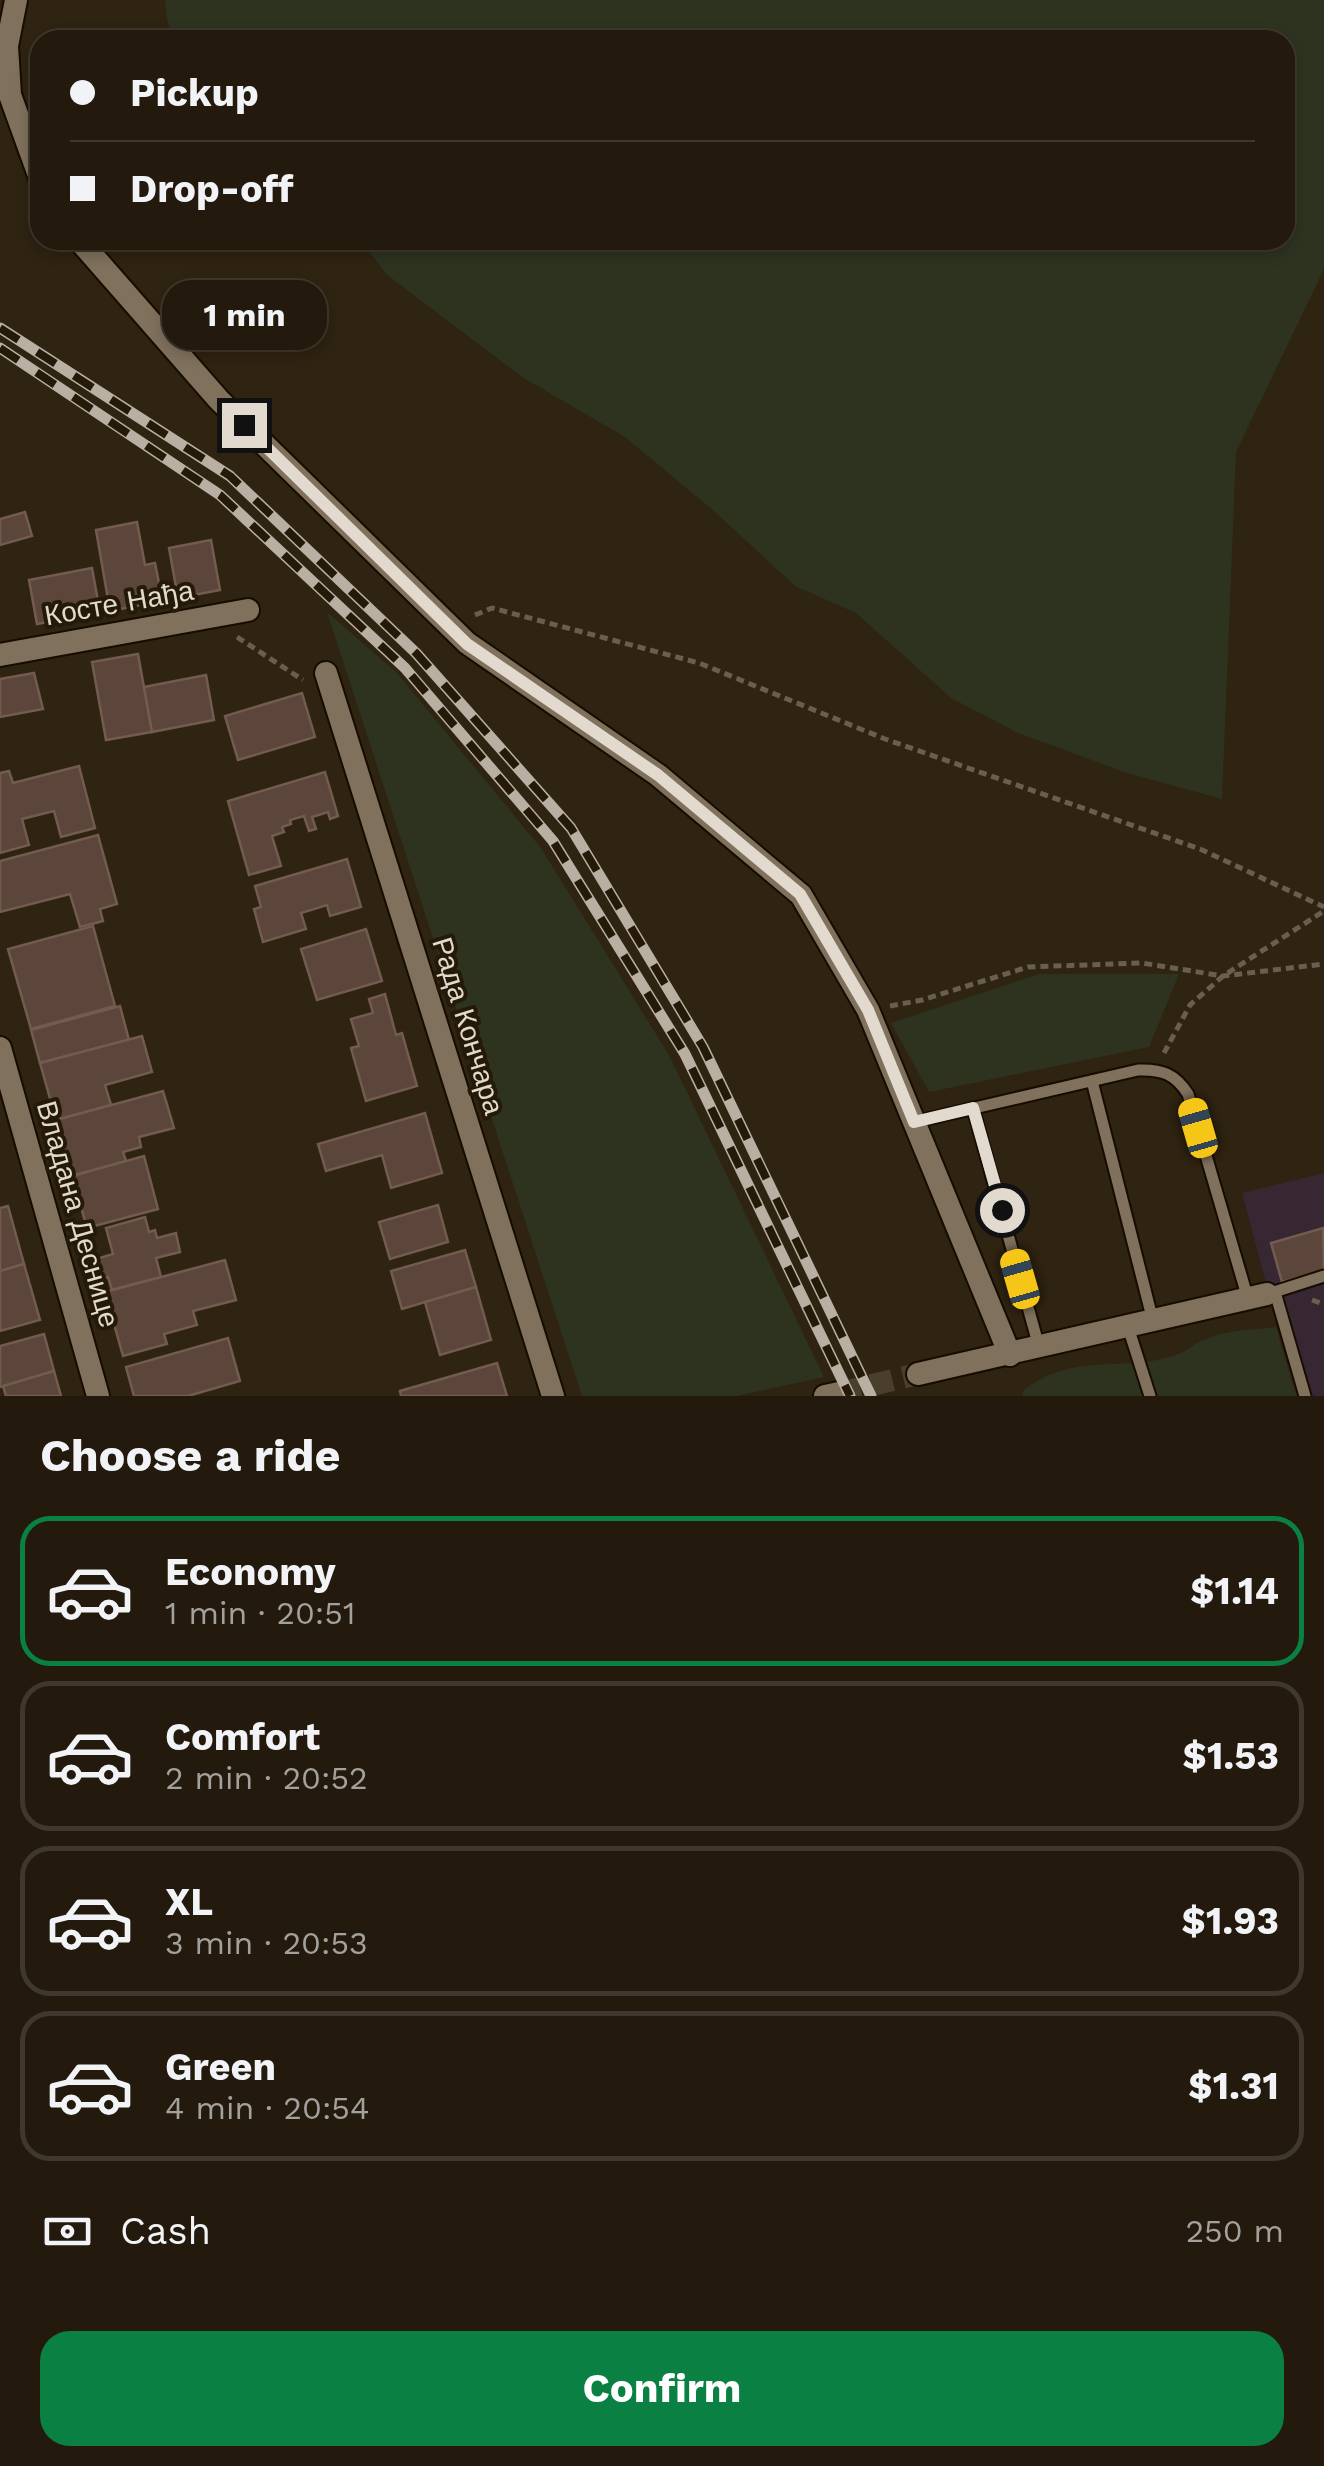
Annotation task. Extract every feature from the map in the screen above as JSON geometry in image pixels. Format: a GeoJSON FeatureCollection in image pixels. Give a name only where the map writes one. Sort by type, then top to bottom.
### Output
{"type":"FeatureCollection","features":[{"type":"Feature","properties":{"kind":"street"},"geometry":{"type":"LineString","coordinates":[[16,0],[6,46],[10,95],[30,150]]}},
{"type":"Feature","properties":{"kind":"street"},"geometry":{"type":"LineString","coordinates":[[88,250],[218,400],[467,644],[658,775],[800,894],[868,1010],[1010,1355]]}},
{"type":"Feature","properties":{"kind":"street","name":"Косте Нађа"},"geometry":{"type":"LineString","coordinates":[[0,655],[248,610]]}},
{"type":"Feature","properties":{"kind":"street","name":"Рада Кончара"},"geometry":{"type":"LineString","coordinates":[[326,673],[553,1396]]}},
{"type":"Feature","properties":{"kind":"street","name":"Владана Деснице"},"geometry":{"type":"LineString","coordinates":[[0,1048],[7,1098],[98,1396]]}},
{"type":"Feature","properties":{"kind":"street"},"geometry":{"type":"LineString","coordinates":[[918,1374],[1263,1295]]}},
{"type":"Feature","properties":{"kind":"lane"},"geometry":{"type":"LineString","coordinates":[[914,1122],[1092,1081],[1156,1069],[1170,1074],[1188,1094],[1263,1295],[1306,1396]]}},
{"type":"Feature","properties":{"kind":"lane"},"geometry":{"type":"LineString","coordinates":[[1092,1081],[1152,1321]]}},
{"type":"Feature","properties":{"kind":"lane"},"geometry":{"type":"LineString","coordinates":[[973,1108],[1039,1347]]}},
{"type":"Feature","properties":{"kind":"lane"},"geometry":{"type":"LineString","coordinates":[[1263,1295],[1324,1276]]}},
{"type":"Feature","properties":{"kind":"lane"},"geometry":{"type":"LineString","coordinates":[[1128,1327],[1150,1396]]}},
{"type":"Feature","properties":{"kind":"path"},"geometry":{"type":"LineString","coordinates":[[449,625],[492,608],[700,663],[885,738],[1200,849],[1324,909]]}},
{"type":"Feature","properties":{"kind":"path"},"geometry":{"type":"LineString","coordinates":[[199,619],[216,622],[334,701]]}},
{"type":"Feature","properties":{"kind":"path"},"geometry":{"type":"LineString","coordinates":[[1156,1069],[1190,1006],[1223,976],[1324,909]]}},
{"type":"Feature","properties":{"kind":"path"},"geometry":{"type":"LineString","coordinates":[[868,1010],[922,1000],[1028,967],[1142,963],[1223,976],[1324,967]]}},
{"type":"Feature","properties":{"kind":"shaded area"},"geometry":{"type":"Polygon","coordinates":[[[1324,1173],[1324,1396],[1296,1396],[1242,1193],[1324,1173]]]}},
{"type":"Feature","properties":{"kind":"green space"},"geometry":{"type":"Polygon","coordinates":[[[165,0],[1324,0],[1324,269],[1236,452],[1222,799],[1127,773],[1018,733],[951,698],[856,613],[795,586],[625,437],[522,377],[386,274],[368,250],[1295,250],[1295,30],[171,30],[165,0]]]}},
{"type":"Feature","properties":{"kind":"green space"},"geometry":{"type":"Polygon","coordinates":[[[327,612],[397,673],[541,848],[669,1055],[824,1377],[736,1396],[582,1396],[327,612]]]}},
{"type":"Feature","properties":{"kind":"green space"},"geometry":{"type":"Polygon","coordinates":[[[1039,974],[1179,974],[1149,1047],[929,1092],[891,1023],[1039,974]]]}},
{"type":"Feature","properties":{"kind":"green space"},"geometry":{"type":"Polygon","coordinates":[[[1276,1327],[1296,1396],[1022,1396],[1023,1391],[1042,1378],[1061,1371],[1159,1360],[1217,1335],[1276,1327]]]}},
{"type":"Feature","properties":{"kind":"building"},"geometry":{"type":"Polygon","coordinates":[[[25,512],[32,536],[0,545],[0,519],[25,512]]]}},
{"type":"Feature","properties":{"kind":"building"},"geometry":{"type":"Polygon","coordinates":[[[137,522],[145,565],[155,563],[160,588],[149,590],[151,603],[110,611],[96,530],[137,522]]]}},
{"type":"Feature","properties":{"kind":"building"},"geometry":{"type":"Polygon","coordinates":[[[211,540],[220,590],[178,598],[169,548],[211,540]]]}},
{"type":"Feature","properties":{"kind":"building"},"geometry":{"type":"Polygon","coordinates":[[[92,568],[100,612],[37,624],[29,580],[92,568]]]}},
{"type":"Feature","properties":{"kind":"building"},"geometry":{"type":"Polygon","coordinates":[[[138,654],[152,732],[106,740],[92,662],[138,654]]]}},
{"type":"Feature","properties":{"kind":"building"},"geometry":{"type":"Polygon","coordinates":[[[34,673],[43,709],[0,717],[0,679],[34,673]]]}},
{"type":"Feature","properties":{"kind":"building"},"geometry":{"type":"Polygon","coordinates":[[[206,675],[214,720],[152,732],[144,687],[206,675]]]}},
{"type":"Feature","properties":{"kind":"building"},"geometry":{"type":"Polygon","coordinates":[[[302,693],[315,737],[238,760],[225,716],[302,693]]]}},
{"type":"Feature","properties":{"kind":"building"},"geometry":{"type":"Polygon","coordinates":[[[79,766],[95,828],[61,837],[54,811],[22,819],[29,845],[0,853],[0,773],[9,771],[13,783],[79,766]]]}},
{"type":"Feature","properties":{"kind":"building"},"geometry":{"type":"Polygon","coordinates":[[[325,772],[338,816],[330,819],[328,812],[312,817],[316,829],[309,831],[304,816],[290,820],[291,824],[282,827],[284,832],[272,836],[281,866],[249,875],[228,801],[325,772]]]}},
{"type":"Feature","properties":{"kind":"building"},"geometry":{"type":"Polygon","coordinates":[[[98,835],[117,904],[100,909],[103,921],[80,927],[70,894],[0,912],[0,861],[98,835]]]}},
{"type":"Feature","properties":{"kind":"building"},"geometry":{"type":"Polygon","coordinates":[[[347,859],[361,907],[330,916],[327,905],[301,913],[306,929],[263,942],[254,909],[261,907],[255,886],[347,859]]]}},
{"type":"Feature","properties":{"kind":"building"},"geometry":{"type":"Polygon","coordinates":[[[93,926],[115,1006],[31,1029],[8,949],[93,926]]]}},
{"type":"Feature","properties":{"kind":"building"},"geometry":{"type":"Polygon","coordinates":[[[366,929],[382,981],[317,1000],[301,949],[366,929]]]}},
{"type":"Feature","properties":{"kind":"building"},"geometry":{"type":"Polygon","coordinates":[[[385,994],[396,1035],[402,1033],[417,1086],[366,1101],[351,1048],[359,1046],[351,1019],[373,1013],[369,999],[385,994]]]}},
{"type":"Feature","properties":{"kind":"building"},"geometry":{"type":"Polygon","coordinates":[[[120,1006],[129,1040],[40,1063],[31,1030],[120,1006]]]}},
{"type":"Feature","properties":{"kind":"building"},"geometry":{"type":"Polygon","coordinates":[[[142,1036],[152,1072],[105,1085],[111,1105],[56,1120],[40,1063],[142,1036]]]}},
{"type":"Feature","properties":{"kind":"building"},"geometry":{"type":"Polygon","coordinates":[[[163,1091],[174,1128],[139,1137],[141,1147],[123,1152],[126,1161],[72,1176],[56,1120],[163,1091]]]}},
{"type":"Feature","properties":{"kind":"building"},"geometry":{"type":"Polygon","coordinates":[[[425,1113],[442,1173],[391,1188],[382,1155],[326,1171],[318,1144],[425,1113]]]}},
{"type":"Feature","properties":{"kind":"building"},"geometry":{"type":"Polygon","coordinates":[[[144,1156],[158,1209],[87,1228],[72,1176],[144,1156]]]}},
{"type":"Feature","properties":{"kind":"building"},"geometry":{"type":"Polygon","coordinates":[[[438,1205],[448,1242],[390,1259],[379,1222],[438,1205]]]}},
{"type":"Feature","properties":{"kind":"building"},"geometry":{"type":"Polygon","coordinates":[[[8,1206],[24,1264],[0,1271],[0,1208],[8,1206]]]}},
{"type":"Feature","properties":{"kind":"building"},"geometry":{"type":"Polygon","coordinates":[[[145,1217],[149,1232],[155,1230],[157,1238],[176,1233],[180,1252],[156,1258],[161,1277],[112,1290],[108,1277],[101,1279],[96,1259],[113,1254],[106,1228],[145,1217]]]}},
{"type":"Feature","properties":{"kind":"building"},"geometry":{"type":"Polygon","coordinates":[[[1323,1228],[1324,1271],[1282,1282],[1271,1243],[1323,1228]]]}},
{"type":"Feature","properties":{"kind":"building"},"geometry":{"type":"Polygon","coordinates":[[[465,1250],[476,1287],[402,1309],[391,1271],[465,1250]]]}},
{"type":"Feature","properties":{"kind":"building"},"geometry":{"type":"Polygon","coordinates":[[[225,1260],[236,1300],[193,1311],[197,1325],[164,1334],[167,1344],[123,1356],[105,1292],[225,1260]]]}},
{"type":"Feature","properties":{"kind":"building"},"geometry":{"type":"Polygon","coordinates":[[[24,1264],[40,1320],[0,1331],[0,1271],[24,1264]]]}},
{"type":"Feature","properties":{"kind":"building"},"geometry":{"type":"Polygon","coordinates":[[[476,1287],[491,1340],[440,1355],[425,1302],[476,1287]]]}},
{"type":"Feature","properties":{"kind":"building"},"geometry":{"type":"Polygon","coordinates":[[[44,1334],[54,1371],[0,1387],[0,1346],[44,1334]]]}},
{"type":"Feature","properties":{"kind":"building"},"geometry":{"type":"Polygon","coordinates":[[[228,1338],[240,1381],[188,1396],[134,1396],[126,1367],[228,1338]]]}},
{"type":"Feature","properties":{"kind":"building"},"geometry":{"type":"Polygon","coordinates":[[[497,1363],[507,1396],[401,1396],[400,1391],[497,1363]]]}},
{"type":"Feature","properties":{"kind":"building"},"geometry":{"type":"Polygon","coordinates":[[[54,1371],[61,1396],[6,1396],[3,1386],[54,1371]]]}},
{"type":"Feature","properties":{"kind":"tunnel"},"geometry":{"type":"LineString","coordinates":[[839,1393],[918,1374]]}},
{"type":"Feature","properties":{"kind":"railway"},"geometry":{"type":"LineString","coordinates":[[0,328],[230,476],[416,653],[571,828],[703,1047],[871,1396]]}},
{"type":"Feature","properties":{"kind":"railway"},"geometry":{"type":"LineString","coordinates":[[0,348],[220,495],[405,668],[553,841],[685,1054],[850,1396]]}},
{"type":"Feature","properties":{"kind":"route"},"geometry":{"type":"LineString","coordinates":[[244,425],[467,644],[658,775],[800,894],[868,1010],[914,1122],[973,1108],[1002,1210]]}}]}
